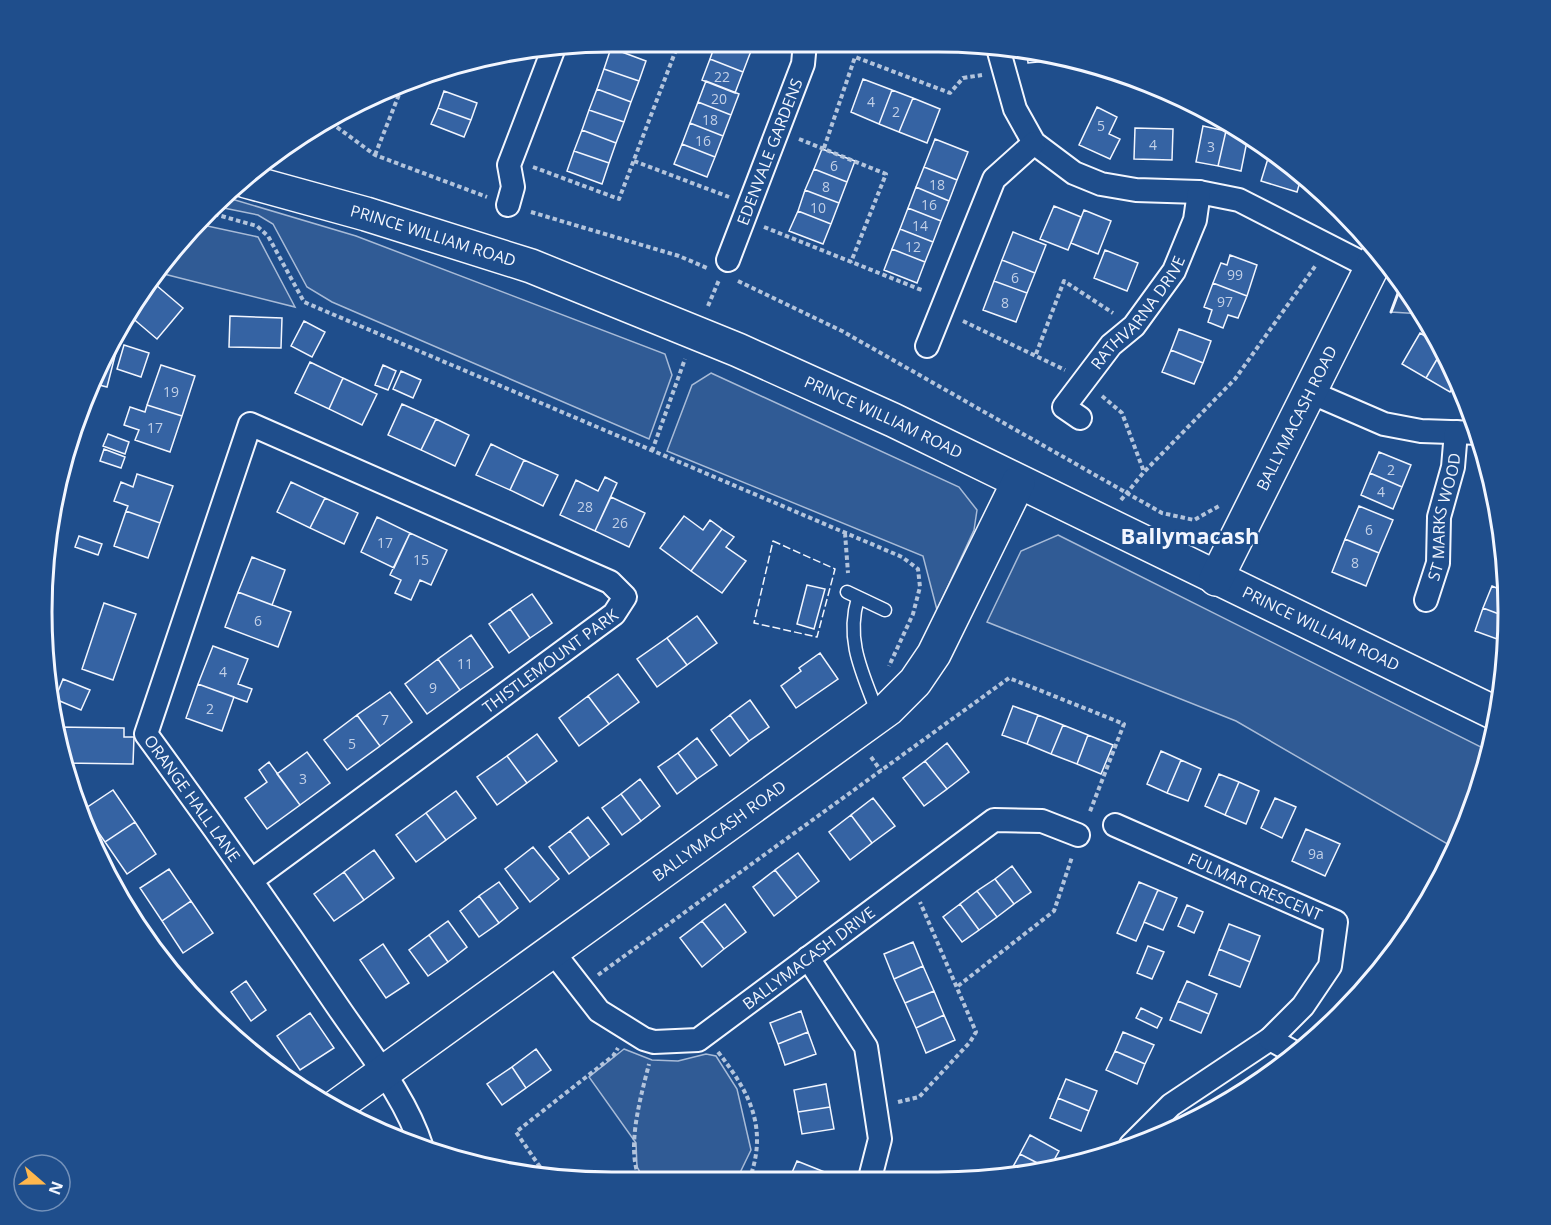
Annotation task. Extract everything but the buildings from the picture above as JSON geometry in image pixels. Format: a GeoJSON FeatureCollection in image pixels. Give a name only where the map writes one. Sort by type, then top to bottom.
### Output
{"type":"FeatureCollection","features":[{"type":"Feature","properties":{"kind":"main road","name":"PRINCE WILLIAM ROAD"},"geometry":{"type":"LineString","coordinates":[[253,183],[366,214],[531,266],[738,350],[893,420],[1018,483],[1490,711]]}},
{"type":"Feature","properties":{"kind":"main road","name":"BALLYMACASH ROAD"},"geometry":{"type":"LineString","coordinates":[[1216,579],[1374,263]]}},
{"type":"Feature","properties":{"kind":"main road","name":"BALLYMACASH ROAD"},"geometry":{"type":"LineString","coordinates":[[342,1102],[883,712],[915,682],[934,654],[1018,483]]}},
{"type":"Feature","properties":{"kind":"street","name":"EDENVALE GARDENS"},"geometry":{"type":"LineString","coordinates":[[725,267],[803,64],[804,52]]}},
{"type":"Feature","properties":{"kind":"street"},"geometry":{"type":"LineString","coordinates":[[508,205],[513,187],[509,165],[551,56]]}},
{"type":"Feature","properties":{"kind":"street"},"geometry":{"type":"LineString","coordinates":[[1000,56],[1015,109],[1034,143],[1074,173],[1101,184],[1136,190],[1199,192],[1239,200],[1329,247],[1374,263]]}},
{"type":"Feature","properties":{"kind":"street"},"geometry":{"type":"LineString","coordinates":[[927,346],[994,179],[1034,143]]}},
{"type":"Feature","properties":{"kind":"street","name":"RATHVARNA DRIVE"},"geometry":{"type":"LineString","coordinates":[[1080,418],[1065,407],[1111,345],[1134,326],[1174,271],[1195,220],[1199,192]]}},
{"type":"Feature","properties":{"kind":"street","name":"ST MARKS WOOD"},"geometry":{"type":"LineString","coordinates":[[1310,393],[1383,424],[1421,431],[1469,433]]}},
{"type":"Feature","properties":{"kind":"street","name":"THISTLEMOUNT PARK"},"geometry":{"type":"LineString","coordinates":[[250,424],[610,582],[625,597],[614,614],[252,880]]}},
{"type":"Feature","properties":{"kind":"street","name":"ORANGE HALL LANE"},"geometry":{"type":"LineString","coordinates":[[250,424],[146,734],[252,880],[382,1073],[419,1138]]}},
{"type":"Feature","properties":{"kind":"street","name":"ST MARKS WOOD"},"geometry":{"type":"LineString","coordinates":[[1426,600],[1438,563],[1439,517],[1453,467],[1456,432]]}},
{"type":"Feature","properties":{"kind":"street","name":"BALLYMACASH DRIVE"},"geometry":{"type":"LineString","coordinates":[[553,952],[600,1011],[628,1029],[654,1042],[698,1040],[994,820],[1042,821],[1078,835]]}},
{"type":"Feature","properties":{"kind":"street","name":"FULMAR CRESCENT"},"geometry":{"type":"LineString","coordinates":[[1115,825],[1336,922],[1330,966],[1303,1006],[1270,1039],[1172,1106],[1143,1134]]}},
{"type":"Feature","properties":{"kind":"street"},"geometry":{"type":"LineString","coordinates":[[808,958],[866,1047],[880,1139],[871,1172]]}},
{"type":"Feature","properties":{"kind":"street"},"geometry":{"type":"LineString","coordinates":[[1270,1039],[1289,1049]]}},
{"type":"Feature","properties":{"kind":"lane"},"geometry":{"type":"LineString","coordinates":[[883,712],[854,653],[853,595],[885,610]]}},
{"type":"Feature","properties":{"kind":"path"},"geometry":{"type":"LineString","coordinates":[[512,159],[619,199],[675,52]]}},
{"type":"Feature","properties":{"kind":"path"},"geometry":{"type":"LineString","coordinates":[[824,148],[855,57],[950,93],[963,78],[1005,72]]}},
{"type":"Feature","properties":{"kind":"path"},"geometry":{"type":"LineString","coordinates":[[375,155],[399,95]]}},
{"type":"Feature","properties":{"kind":"path"},"geometry":{"type":"LineString","coordinates":[[335,126],[375,155],[508,205],[679,256],[725,267],[1162,513],[1194,520],[1212,512],[1224,501],[1253,503]]}},
{"type":"Feature","properties":{"kind":"path"},"geometry":{"type":"LineString","coordinates":[[777,131],[886,174],[851,262]]}},
{"type":"Feature","properties":{"kind":"path"},"geometry":{"type":"LineString","coordinates":[[634,161],[943,305],[1084,381],[1122,413],[1144,472]]}},
{"type":"Feature","properties":{"kind":"path"},"geometry":{"type":"LineString","coordinates":[[219,215],[257,226],[268,236],[304,302],[902,557],[918,569],[920,586],[913,614],[890,661],[883,712]]}},
{"type":"Feature","properties":{"kind":"path"},"geometry":{"type":"LineString","coordinates":[[1107,526],[1125,492],[1236,379],[1329,247]]}},
{"type":"Feature","properties":{"kind":"path"},"geometry":{"type":"LineString","coordinates":[[707,310],[725,267]]}},
{"type":"Feature","properties":{"kind":"path"},"geometry":{"type":"LineString","coordinates":[[1036,354],[1064,281],[1134,326]]}},
{"type":"Feature","properties":{"kind":"path"},"geometry":{"type":"LineString","coordinates":[[652,451],[685,359]]}},
{"type":"Feature","properties":{"kind":"path"},"geometry":{"type":"LineString","coordinates":[[845,533],[853,595]]}},
{"type":"Feature","properties":{"kind":"path"},"geometry":{"type":"LineString","coordinates":[[580,987],[1009,678]]}},
{"type":"Feature","properties":{"kind":"path"},"geometry":{"type":"LineString","coordinates":[[875,1107],[919,1097],[970,1042],[976,1032],[921,903],[907,884]]}},
{"type":"Feature","properties":{"kind":"path"},"geometry":{"type":"LineString","coordinates":[[540,1167],[516,1132],[613,1056],[628,1029]]}},
{"type":"Feature","properties":{"kind":"path"},"geometry":{"type":"LineString","coordinates":[[705,1035],[741,1082],[753,1109],[758,1138],[752,1172]]}},
{"type":"Feature","properties":{"kind":"path"},"geometry":{"type":"LineString","coordinates":[[638,1172],[634,1124],[654,1042]]}},
{"type":"Feature","properties":{"kind":"shaded area"},"geometry":{"type":"Polygon","coordinates":[[[234,200],[356,236],[665,354],[672,375],[649,439],[332,302],[307,287],[273,224],[258,215],[226,208],[234,200]]]}},
{"type":"Feature","properties":{"kind":"shaded area"},"geometry":{"type":"Polygon","coordinates":[[[208,226],[258,237],[295,307],[166,275],[208,226]]]}},
{"type":"Feature","properties":{"kind":"shaded area"},"geometry":{"type":"Polygon","coordinates":[[[1398,293],[1411,313],[1391,312],[1398,293]]]}},
{"type":"Feature","properties":{"kind":"shaded area"},"geometry":{"type":"Polygon","coordinates":[[[711,373],[959,487],[977,510],[974,530],[937,610],[923,556],[667,451],[692,385],[711,373]]]}},
{"type":"Feature","properties":{"kind":"shaded area"},"geometry":{"type":"Polygon","coordinates":[[[1058,535],[1482,747],[1469,793],[1448,844],[1236,721],[987,622],[1021,551],[1058,535]]]}},
{"type":"Feature","properties":{"kind":"shaded area"},"geometry":{"type":"Polygon","coordinates":[[[624,1049],[652,1060],[678,1061],[706,1054],[716,1056],[737,1089],[751,1150],[740,1172],[640,1172],[637,1167],[636,1143],[589,1077],[624,1049]]]}},
{"type":"Feature","properties":{"kind":"fence"},"geometry":{"type":"LineString","coordinates":[[773,541],[835,569],[817,637],[754,623],[773,541]]}},
{"type":"Feature","properties":{"kind":"wall"},"geometry":{"type":"LineString","coordinates":[[1391,312],[1398,293]]}},
{"type":"Feature","properties":{"kind":"district","name":"Ballymacash"},"geometry":{"type":"Point","coordinates":[1190,535]}}]}
